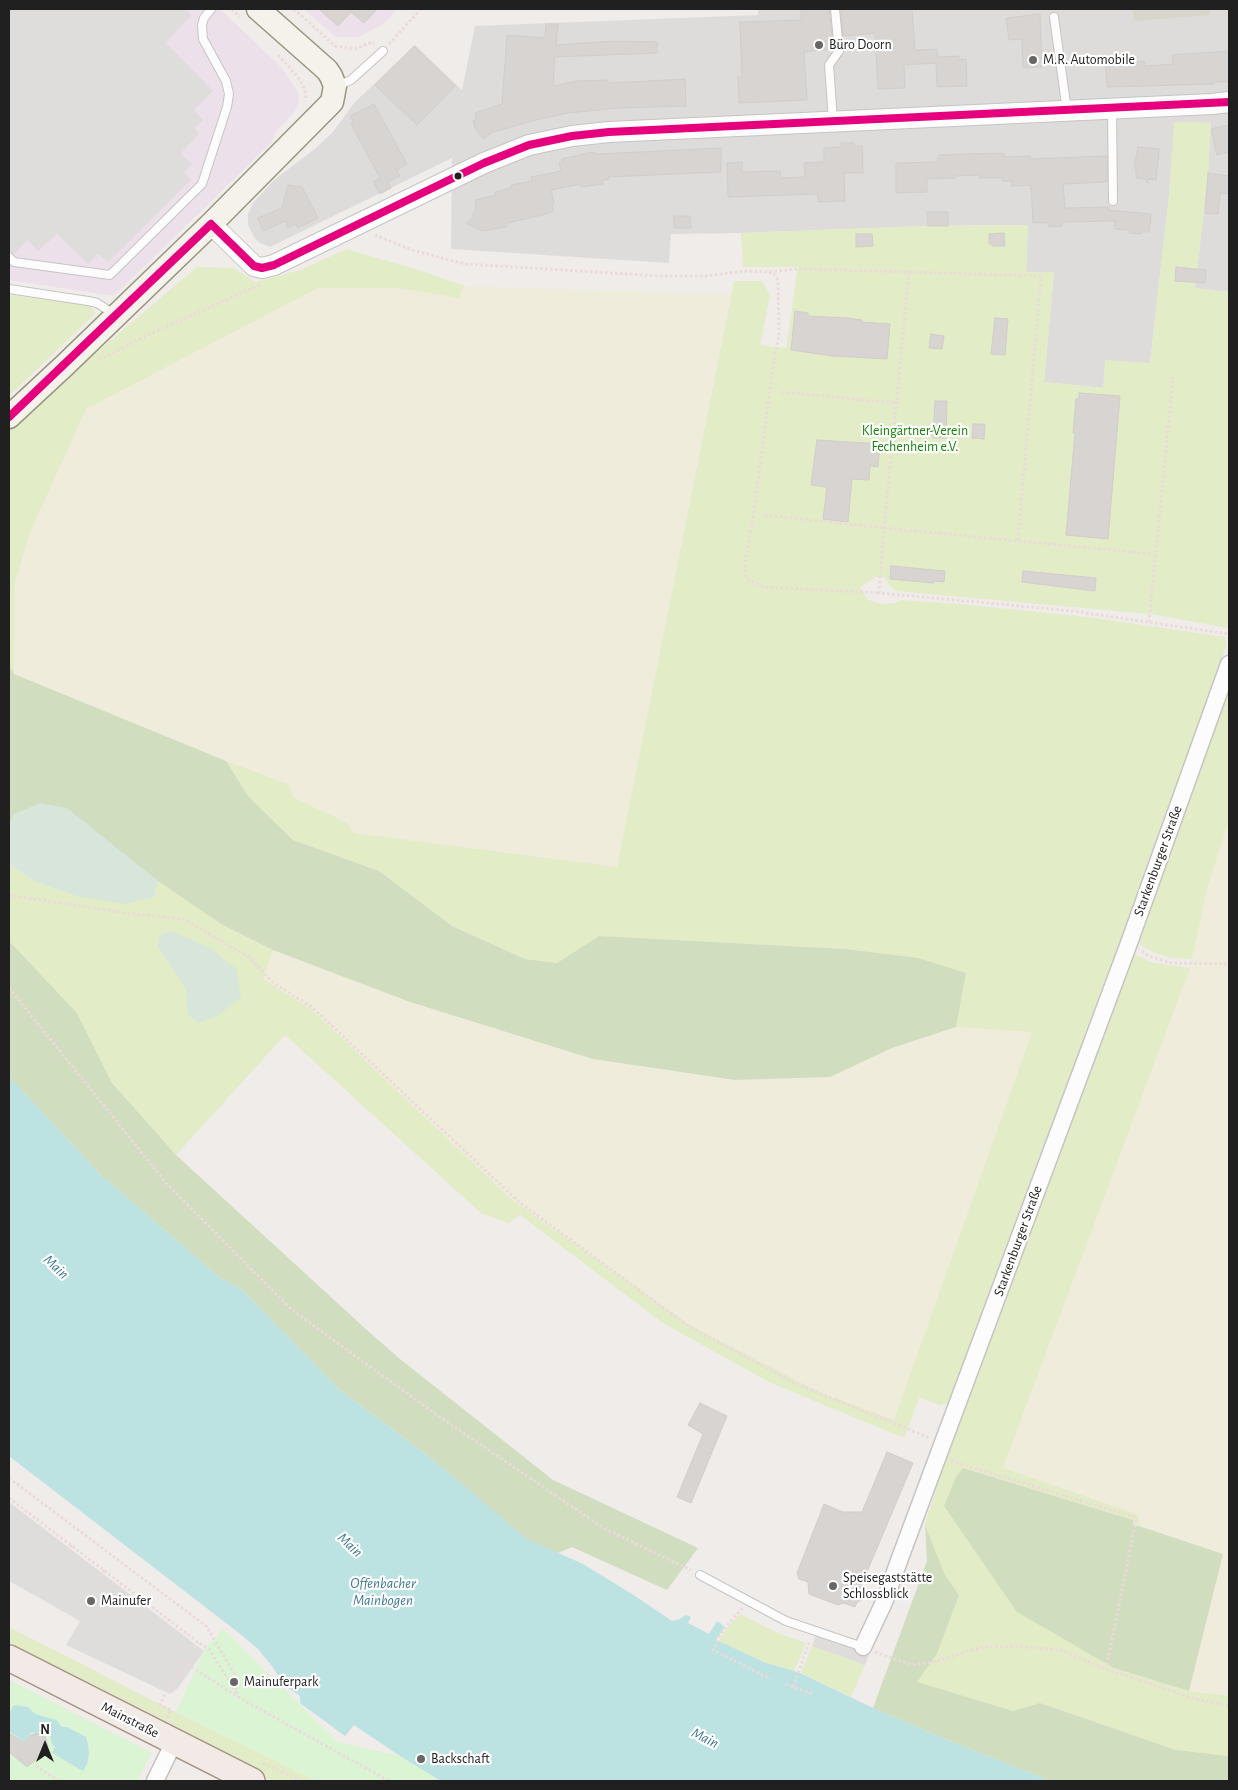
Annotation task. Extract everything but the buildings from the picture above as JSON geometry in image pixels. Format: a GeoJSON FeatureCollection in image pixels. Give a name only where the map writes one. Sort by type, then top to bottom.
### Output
{"type":"FeatureCollection","features":[{"type":"Feature","properties":{"kind":"main road"},"geometry":{"type":"LineString","coordinates":[[9,417],[211,224],[329,106],[334,96],[335,86],[327,70],[252,16]]}},
{"type":"Feature","properties":{"kind":"main road","name":"Mainstraße"},"geometry":{"type":"LineString","coordinates":[[9,1658],[252,1781]]}},
{"type":"Feature","properties":{"kind":"street"},"geometry":{"type":"LineString","coordinates":[[211,224],[254,266],[262,268],[274,265],[504,154],[545,141],[572,136],[609,132],[1229,102]]}},
{"type":"Feature","properties":{"kind":"street","name":"Starkenburger Straße"},"geometry":{"type":"LineString","coordinates":[[863,1648],[885,1600],[941,1450],[1129,943],[1229,664]]}},
{"type":"Feature","properties":{"kind":"street"},"geometry":{"type":"LineString","coordinates":[[155,1781],[174,1742]]}},
{"type":"Feature","properties":{"kind":"lane"},"geometry":{"type":"LineString","coordinates":[[9,257],[14,262],[110,275],[202,184],[227,107],[229,94],[226,81],[203,39],[202,25],[204,18],[211,9]]}},
{"type":"Feature","properties":{"kind":"lane"},"geometry":{"type":"LineString","coordinates":[[833,122],[829,65],[839,51],[835,9]]}},
{"type":"Feature","properties":{"kind":"lane"},"geometry":{"type":"LineString","coordinates":[[1054,18],[1067,111]]}},
{"type":"Feature","properties":{"kind":"lane"},"geometry":{"type":"LineString","coordinates":[[335,86],[351,80],[383,51]]}},
{"type":"Feature","properties":{"kind":"lane"},"geometry":{"type":"LineString","coordinates":[[1112,108],[1112,201]]}},
{"type":"Feature","properties":{"kind":"lane"},"geometry":{"type":"LineString","coordinates":[[9,289],[88,301],[115,315]]}},
{"type":"Feature","properties":{"kind":"lane"},"geometry":{"type":"LineString","coordinates":[[700,1575],[786,1621],[863,1648]]}},
{"type":"Feature","properties":{"kind":"path"},"geometry":{"type":"LineString","coordinates":[[232,9],[252,16]]}},
{"type":"Feature","properties":{"kind":"path"},"geometry":{"type":"LineString","coordinates":[[294,9],[335,46],[355,49],[372,42],[383,51],[421,9]]}},
{"type":"Feature","properties":{"kind":"path"},"geometry":{"type":"LineString","coordinates":[[274,50],[298,77],[306,96]]}},
{"type":"Feature","properties":{"kind":"path"},"geometry":{"type":"LineString","coordinates":[[366,219],[375,235],[412,250],[465,264],[661,276],[706,276],[746,271],[768,272],[798,269],[1040,276],[1018,540]]}},
{"type":"Feature","properties":{"kind":"path"},"geometry":{"type":"LineString","coordinates":[[97,361],[152,333],[260,286],[262,268]]}},
{"type":"Feature","properties":{"kind":"path"},"geometry":{"type":"LineString","coordinates":[[768,272],[775,275],[778,280],[779,336],[775,352],[753,519],[744,562],[745,575],[748,580],[765,587],[879,593],[1073,612],[1229,634]]}},
{"type":"Feature","properties":{"kind":"path"},"geometry":{"type":"LineString","coordinates":[[879,593],[909,272]]}},
{"type":"Feature","properties":{"kind":"path"},"geometry":{"type":"LineString","coordinates":[[1149,622],[1154,554],[1173,377]]}},
{"type":"Feature","properties":{"kind":"path"},"geometry":{"type":"LineString","coordinates":[[782,392],[896,403]]}},
{"type":"Feature","properties":{"kind":"path"},"geometry":{"type":"LineString","coordinates":[[765,515],[1154,554]]}},
{"type":"Feature","properties":{"kind":"path"},"geometry":{"type":"LineString","coordinates":[[9,896],[126,913],[184,919],[250,958],[272,982],[313,1008],[519,1202],[690,1327],[794,1383],[941,1450],[1134,1517],[1136,1521],[1106,1669]]}},
{"type":"Feature","properties":{"kind":"path"},"geometry":{"type":"LineString","coordinates":[[1129,943],[1149,956],[1172,963],[1229,964]]}},
{"type":"Feature","properties":{"kind":"path"},"geometry":{"type":"LineString","coordinates":[[9,988],[167,1184],[292,1310],[436,1414],[605,1529],[700,1575]]}},
{"type":"Feature","properties":{"kind":"path"},"geometry":{"type":"LineString","coordinates":[[9,1478],[206,1626],[234,1673],[238,1697]]}},
{"type":"Feature","properties":{"kind":"path"},"geometry":{"type":"LineString","coordinates":[[9,1499],[39,1524],[72,1545],[199,1643],[209,1648],[238,1697]]}},
{"type":"Feature","properties":{"kind":"path"},"geometry":{"type":"LineString","coordinates":[[69,1552],[72,1545]]}},
{"type":"Feature","properties":{"kind":"path"},"geometry":{"type":"LineString","coordinates":[[101,1578],[104,1570]]}},
{"type":"Feature","properties":{"kind":"path"},"geometry":{"type":"LineString","coordinates":[[135,1601],[137,1595]]}},
{"type":"Feature","properties":{"kind":"path"},"geometry":{"type":"LineString","coordinates":[[748,1600],[722,1632],[713,1650],[771,1679]]}},
{"type":"Feature","properties":{"kind":"path"},"geometry":{"type":"LineString","coordinates":[[165,1624],[168,1619]]}},
{"type":"Feature","properties":{"kind":"path"},"geometry":{"type":"LineString","coordinates":[[793,1687],[813,1630]]}},
{"type":"Feature","properties":{"kind":"path"},"geometry":{"type":"LineString","coordinates":[[194,1647],[199,1643]]}},
{"type":"Feature","properties":{"kind":"path"},"geometry":{"type":"LineString","coordinates":[[863,1648],[912,1665],[932,1662],[982,1647],[1015,1646],[1060,1650],[1106,1669],[1195,1700],[1229,1706]]}},
{"type":"Feature","properties":{"kind":"path"},"geometry":{"type":"LineString","coordinates":[[171,1710],[160,1704],[167,1690],[174,1685],[184,1662],[238,1697],[389,1781]]}},
{"type":"Feature","properties":{"kind":"path"},"geometry":{"type":"LineString","coordinates":[[786,1684],[812,1694]]}},
{"type":"Feature","properties":{"kind":"path"},"geometry":{"type":"LineString","coordinates":[[36,1766],[59,1781]]}},
{"type":"Feature","properties":{"kind":"shaded area"},"geometry":{"type":"Polygon","coordinates":[[[9,9],[220,9],[281,67],[299,95],[298,105],[294,112],[276,131],[272,142],[114,296],[9,280],[9,9]]]}},
{"type":"Feature","properties":{"kind":"shaded area"},"geometry":{"type":"Polygon","coordinates":[[[9,9],[185,9],[191,15],[166,43],[213,91],[194,110],[203,120],[195,128],[199,134],[181,153],[192,164],[184,173],[191,180],[108,262],[98,254],[88,264],[57,234],[38,251],[27,240],[9,260],[9,9]]]}},
{"type":"Feature","properties":{"kind":"shaded area"},"geometry":{"type":"Polygon","coordinates":[[[304,9],[397,9],[383,24],[359,37],[336,37],[304,9]]]}},
{"type":"Feature","properties":{"kind":"shaded area"},"geometry":{"type":"Polygon","coordinates":[[[758,9],[1229,9],[1229,292],[1195,288],[1208,173],[1211,123],[1175,122],[1169,196],[1150,363],[1104,388],[1044,382],[1054,272],[1026,272],[1028,225],[928,226],[671,234],[669,263],[451,249],[452,158],[270,247],[260,243],[254,237],[248,225],[248,214],[253,203],[274,180],[316,148],[333,132],[354,103],[415,45],[462,90],[475,26],[758,15],[758,9]]]}},
{"type":"Feature","properties":{"kind":"shaded area"},"geometry":{"type":"Polygon","coordinates":[[[1132,9],[1210,9],[1210,15],[1134,21],[1132,9]]]}},
{"type":"Feature","properties":{"kind":"shaded area"},"geometry":{"type":"Polygon","coordinates":[[[464,286],[730,294],[618,867],[354,833],[346,822],[294,798],[288,784],[226,761],[14,674],[15,583],[29,535],[85,409],[318,288],[399,288],[459,298],[464,286]]]}},
{"type":"Feature","properties":{"kind":"shaded area"},"geometry":{"type":"Polygon","coordinates":[[[40,803],[67,808],[158,881],[154,897],[125,904],[80,897],[34,881],[11,865],[9,856],[9,825],[14,814],[40,803]]]}},
{"type":"Feature","properties":{"kind":"shaded area"},"geometry":{"type":"Polygon","coordinates":[[[1229,820],[1229,1696],[1189,1691],[1223,1554],[1141,1526],[1137,1514],[1003,1469],[1190,968],[1207,889],[1229,820]]]}},
{"type":"Feature","properties":{"kind":"shaded area"},"geometry":{"type":"Polygon","coordinates":[[[171,931],[210,948],[236,969],[241,997],[217,1016],[198,1023],[188,1014],[186,989],[158,946],[160,935],[171,931]]]}},
{"type":"Feature","properties":{"kind":"shaded area"},"geometry":{"type":"Polygon","coordinates":[[[273,950],[410,1002],[593,1059],[735,1080],[892,1048],[956,1027],[1032,1031],[894,1421],[819,1392],[688,1324],[511,1199],[311,1009],[262,978],[273,950]]]}},
{"type":"Feature","properties":{"kind":"shaded area","name":"Mainufer"},"geometry":{"type":"Polygon","coordinates":[[[9,1502],[204,1651],[178,1688],[170,1694],[66,1645],[80,1621],[9,1581],[9,1502]]]}},
{"type":"Feature","properties":{"kind":"shaded area"},"geometry":{"type":"Polygon","coordinates":[[[816,1635],[869,1654],[865,1665],[812,1646],[816,1635]]]}},
{"type":"Feature","properties":{"kind":"green space","name":"Kleingärtner-Verein Fechenheim e.V."},"geometry":{"type":"Polygon","coordinates":[[[1174,122],[1211,123],[1208,173],[1195,288],[1229,292],[1229,628],[1150,614],[895,591],[884,577],[876,577],[860,587],[868,600],[882,604],[895,603],[901,600],[1088,617],[1225,637],[1227,644],[955,1402],[940,1405],[919,1398],[904,1438],[769,1382],[663,1323],[520,1215],[508,1223],[481,1213],[285,1035],[176,1155],[112,1083],[77,1013],[9,941],[9,867],[11,865],[34,881],[153,897],[158,881],[221,924],[273,950],[263,979],[311,1009],[511,1199],[688,1324],[819,1392],[894,1420],[1032,1032],[956,1027],[966,973],[845,949],[599,936],[557,963],[525,959],[452,926],[379,871],[293,840],[248,796],[226,761],[288,784],[294,798],[346,822],[354,833],[617,867],[734,281],[762,281],[770,295],[760,345],[786,348],[798,267],[743,267],[741,233],[928,226],[1028,225],[1026,272],[1054,272],[1044,382],[1103,388],[1105,360],[1150,363],[1169,196],[1174,122]]]}},
{"type":"Feature","properties":{"kind":"green space"},"geometry":{"type":"Polygon","coordinates":[[[347,249],[464,286],[459,298],[399,288],[318,288],[86,409],[29,535],[15,583],[14,674],[9,665],[9,431],[43,398],[197,267],[234,268],[255,282],[300,270],[347,249]]]}},
{"type":"Feature","properties":{"kind":"green space"},"geometry":{"type":"Polygon","coordinates":[[[9,295],[90,305],[95,314],[9,396],[9,295]]]}},
{"type":"Feature","properties":{"kind":"green space"},"geometry":{"type":"Polygon","coordinates":[[[9,665],[14,674],[226,761],[248,796],[293,840],[379,871],[452,926],[525,959],[557,963],[599,936],[845,949],[918,958],[966,973],[956,1027],[892,1048],[830,1077],[735,1080],[593,1059],[410,1002],[273,950],[221,924],[158,881],[127,857],[14,814],[9,825],[9,665]]]}},
{"type":"Feature","properties":{"kind":"green space"},"geometry":{"type":"Polygon","coordinates":[[[1229,680],[1229,820],[1207,889],[1192,959],[1171,958],[1155,953],[1141,945],[1136,934],[1229,680]]]}},
{"type":"Feature","properties":{"kind":"green space"},"geometry":{"type":"Polygon","coordinates":[[[9,941],[77,1013],[112,1083],[176,1155],[369,1332],[400,1359],[553,1480],[698,1548],[667,1590],[572,1547],[558,1553],[527,1540],[436,1462],[340,1390],[241,1289],[219,1277],[101,1175],[9,1077],[9,941]]]}},
{"type":"Feature","properties":{"kind":"green space"},"geometry":{"type":"Polygon","coordinates":[[[1130,952],[1153,963],[1190,968],[1003,1468],[1137,1514],[1141,1526],[1133,1524],[1133,1520],[963,1468],[1114,1668],[1189,1691],[1229,1696],[1229,1756],[1176,1750],[1040,1703],[1013,1711],[916,1682],[937,1654],[959,1595],[945,1575],[925,1525],[944,1463],[1130,952]]]}},
{"type":"Feature","properties":{"kind":"green space"},"geometry":{"type":"Polygon","coordinates":[[[963,1468],[1133,1520],[1133,1524],[1223,1554],[1189,1691],[1114,1668],[1017,1612],[944,1506],[956,1477],[963,1468]]]}},
{"type":"Feature","properties":{"kind":"green space"},"geometry":{"type":"Polygon","coordinates":[[[925,1525],[945,1575],[959,1595],[937,1654],[917,1682],[1013,1711],[1040,1703],[1176,1750],[1229,1756],[1229,1781],[1051,1781],[873,1708],[927,1561],[925,1525]]]}},
{"type":"Feature","properties":{"kind":"green space"},"geometry":{"type":"Polygon","coordinates":[[[740,1614],[780,1634],[806,1643],[794,1671],[766,1663],[719,1641],[727,1628],[740,1614]]]}},
{"type":"Feature","properties":{"kind":"green space"},"geometry":{"type":"Polygon","coordinates":[[[9,1627],[171,1710],[317,1781],[273,1781],[254,1772],[9,1648],[9,1627]]]}},
{"type":"Feature","properties":{"kind":"green space","name":"Mainuferpark"},"geometry":{"type":"Polygon","coordinates":[[[223,1629],[338,1742],[400,1756],[441,1781],[317,1781],[176,1712],[204,1651],[223,1629]]]}},
{"type":"Feature","properties":{"kind":"green space"},"geometry":{"type":"Polygon","coordinates":[[[812,1646],[865,1665],[851,1697],[801,1673],[812,1646]]]}},
{"type":"Feature","properties":{"kind":"green space"},"geometry":{"type":"Polygon","coordinates":[[[9,1680],[152,1753],[137,1781],[9,1781],[9,1680]]]}},
{"type":"Feature","properties":{"kind":"water","name":"Offenbacher Mainbogen"},"geometry":{"type":"Polygon","coordinates":[[[9,1077],[101,1175],[219,1277],[241,1289],[340,1390],[436,1462],[527,1539],[583,1564],[672,1621],[680,1619],[685,1615],[691,1617],[688,1623],[709,1634],[717,1621],[725,1627],[716,1639],[719,1641],[766,1663],[798,1672],[873,1708],[957,1744],[1051,1781],[441,1781],[354,1725],[345,1736],[300,1703],[300,1696],[285,1686],[258,1649],[239,1633],[9,1456],[9,1077]]]}},
{"type":"Feature","properties":{"kind":"water"},"geometry":{"type":"Polygon","coordinates":[[[14,1705],[28,1707],[35,1714],[56,1720],[62,1727],[67,1727],[86,1737],[89,1754],[83,1771],[52,1753],[55,1747],[50,1736],[41,1731],[35,1734],[32,1732],[25,1742],[9,1731],[9,1714],[14,1705]]]}},
{"type":"Feature","properties":{"kind":"transit line"},"geometry":{"type":"LineString","coordinates":[[211,224],[254,266],[262,268],[274,265],[484,163],[529,145],[572,136],[609,132],[1229,102]]}},
{"type":"Feature","properties":{"kind":"transit line"},"geometry":{"type":"LineString","coordinates":[[9,417],[211,224]]}},
{"type":"Feature","properties":{"kind":"place","name":"Büro Doorn"},"geometry":{"type":"Point","coordinates":[819,45]}},
{"type":"Feature","properties":{"kind":"place","name":"M.R. Automobile"},"geometry":{"type":"Point","coordinates":[1033,60]}},
{"type":"Feature","properties":{"kind":"place","name":"Speisegaststätte Schlossblick"},"geometry":{"type":"Point","coordinates":[833,1586]}},
{"type":"Feature","properties":{"kind":"place","name":"Mainufer"},"geometry":{"type":"Point","coordinates":[91,1601]}},
{"type":"Feature","properties":{"kind":"place","name":"Mainuferpark"},"geometry":{"type":"Point","coordinates":[234,1682]}},
{"type":"Feature","properties":{"kind":"place","name":"Backschaft"},"geometry":{"type":"Point","coordinates":[421,1759]}},
{"type":"Feature","properties":{"kind":"water label","name":"Main"},"geometry":{"type":"Point","coordinates":[56,1267]}},
{"type":"Feature","properties":{"kind":"water label","name":"Main"},"geometry":{"type":"Point","coordinates":[350,1545]}},
{"type":"Feature","properties":{"kind":"water label","name":"Main"},"geometry":{"type":"Point","coordinates":[705,1738]}}]}
